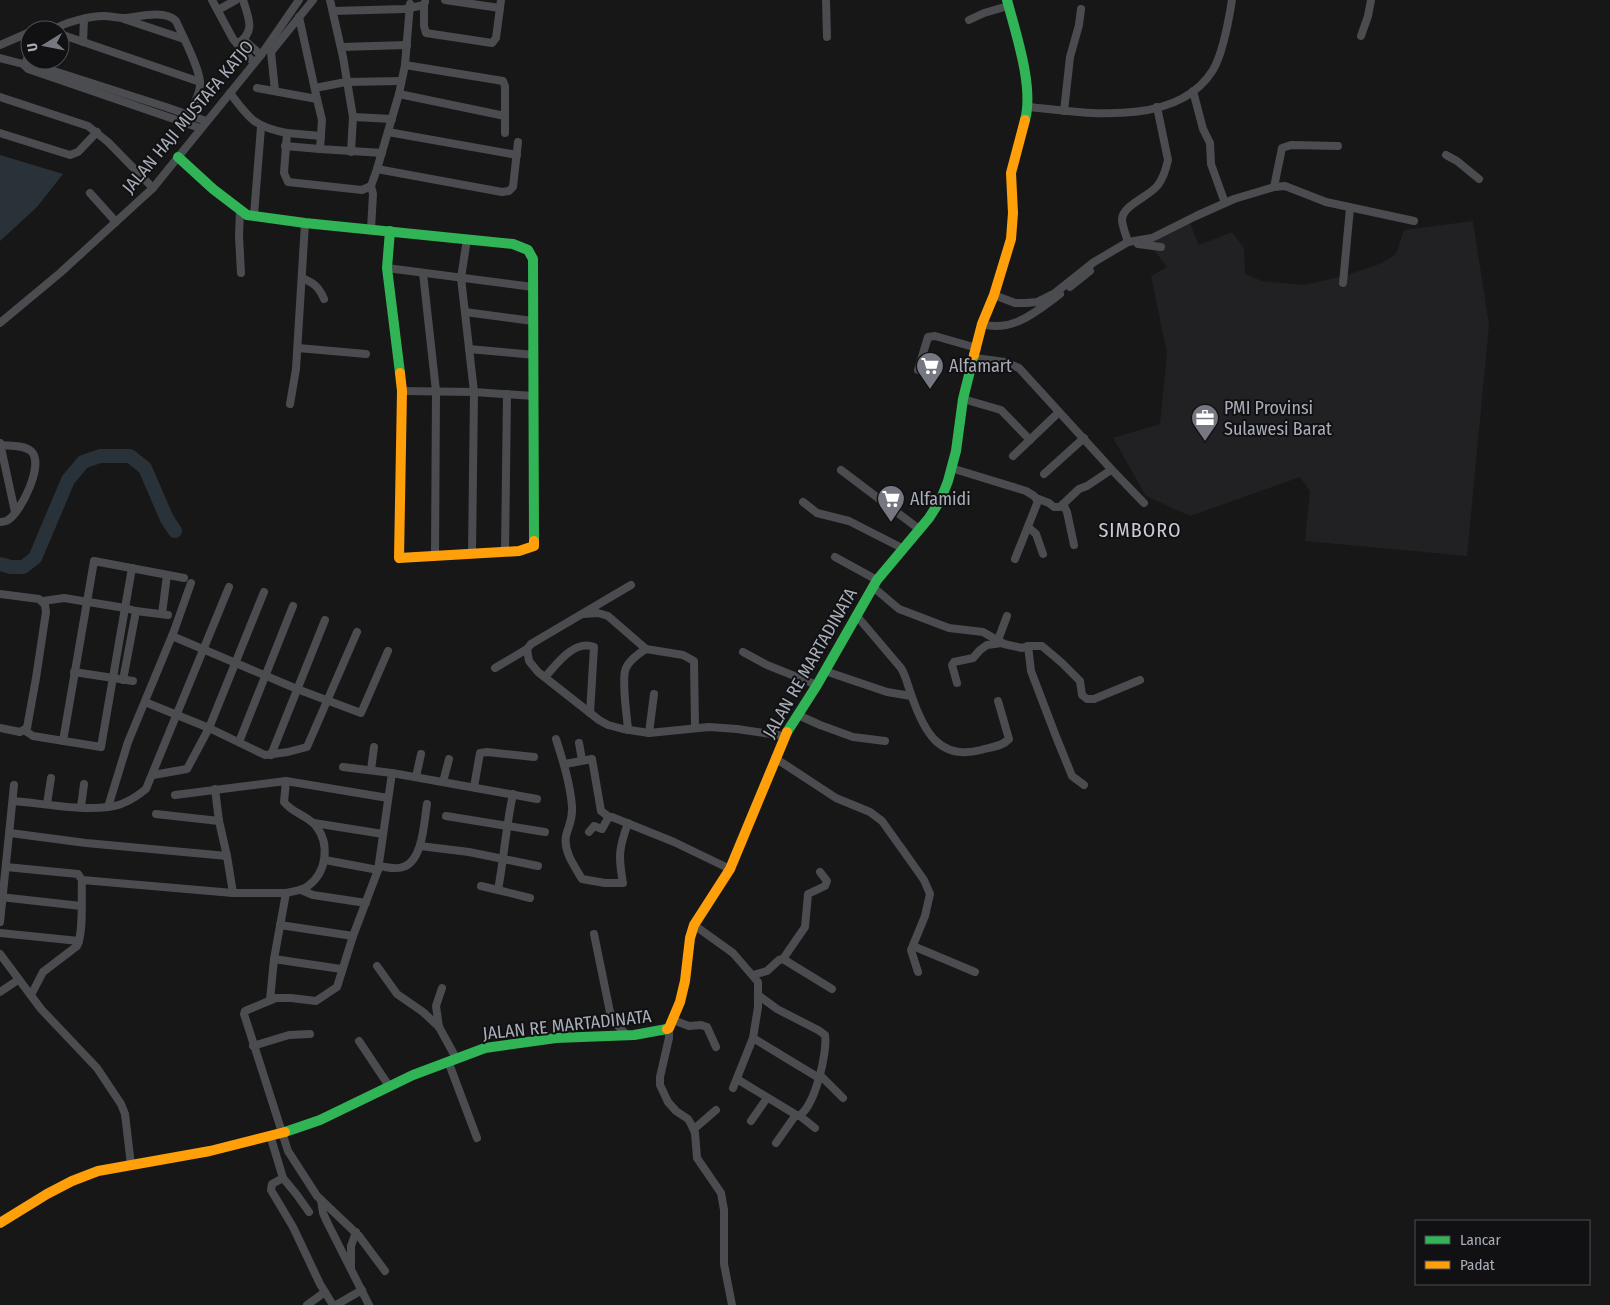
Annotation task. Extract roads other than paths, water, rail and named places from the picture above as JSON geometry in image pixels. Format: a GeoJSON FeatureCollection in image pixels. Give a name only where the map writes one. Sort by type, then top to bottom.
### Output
{"type":"FeatureCollection","features":[{"type":"Feature","properties":{"kind":"main road","name":"JALAN RE MARTADINATA"},"geometry":{"type":"LineString","coordinates":[[0,1223],[60,1185],[98,1171],[233,1145],[281,1133],[320,1120],[352,1103],[452,1059],[500,1045],[570,1038],[643,1035],[671,1024],[680,1002],[685,981],[690,938],[694,925],[730,869],[784,736],[817,685],[875,583],[941,499],[956,452],[964,399],[982,324],[994,295],[1011,239],[1013,213],[1011,173],[1029,107],[1022,57],[1008,3]]}},
{"type":"Feature","properties":{"kind":"main road"},"geometry":{"type":"LineString","coordinates":[[178,157],[247,215],[305,224],[371,229],[467,239],[513,244],[527,248],[532,252],[534,259],[534,546],[519,551],[399,558],[402,391],[387,268],[390,231]]}},
{"type":"Feature","properties":{"kind":"street"},"geometry":{"type":"LineString","coordinates":[[212,0],[254,63]]}},
{"type":"Feature","properties":{"kind":"street"},"geometry":{"type":"LineString","coordinates":[[218,10],[236,0]]}},
{"type":"Feature","properties":{"kind":"street"},"geometry":{"type":"LineString","coordinates":[[240,42],[247,36],[250,26],[244,0]]}},
{"type":"Feature","properties":{"kind":"street","name":"JALAN HAJI MUSTAFA KATJO"},"geometry":{"type":"LineString","coordinates":[[0,322],[46,286],[153,188],[261,55],[299,0]]}},
{"type":"Feature","properties":{"kind":"street"},"geometry":{"type":"LineString","coordinates":[[275,91],[271,52],[313,0]]}},
{"type":"Feature","properties":{"kind":"street"},"geometry":{"type":"LineString","coordinates":[[417,5],[426,33],[490,43],[494,41],[500,4],[445,0]]}},
{"type":"Feature","properties":{"kind":"street"},"geometry":{"type":"LineString","coordinates":[[826,0],[828,37]]}},
{"type":"Feature","properties":{"kind":"street"},"geometry":{"type":"LineString","coordinates":[[1029,107],[1094,114],[1113,114],[1157,107],[1183,98],[1204,82],[1214,68],[1227,30],[1232,0]]}},
{"type":"Feature","properties":{"kind":"street"},"geometry":{"type":"LineString","coordinates":[[1361,36],[1371,0]]}},
{"type":"Feature","properties":{"kind":"street"},"geometry":{"type":"LineString","coordinates":[[969,20],[1008,3]]}},
{"type":"Feature","properties":{"kind":"street"},"geometry":{"type":"LineString","coordinates":[[350,152],[353,117],[332,6],[417,5]]}},
{"type":"Feature","properties":{"kind":"street"},"geometry":{"type":"LineString","coordinates":[[371,229],[373,194],[371,186],[378,169],[399,94],[407,45],[417,5]]}},
{"type":"Feature","properties":{"kind":"street"},"geometry":{"type":"LineString","coordinates":[[1064,111],[1070,57],[1079,25],[1081,9]]}},
{"type":"Feature","properties":{"kind":"street"},"geometry":{"type":"LineString","coordinates":[[70,22],[103,16],[122,18],[169,16],[176,21],[200,82],[198,93],[187,119]]}},
{"type":"Feature","properties":{"kind":"street"},"geometry":{"type":"LineString","coordinates":[[299,17],[322,120],[320,149]]}},
{"type":"Feature","properties":{"kind":"street"},"geometry":{"type":"LineString","coordinates":[[122,18],[184,39]]}},
{"type":"Feature","properties":{"kind":"street"},"geometry":{"type":"LineString","coordinates":[[83,42],[84,20]]}},
{"type":"Feature","properties":{"kind":"street"},"geometry":{"type":"LineString","coordinates":[[0,45],[20,36]]}},
{"type":"Feature","properties":{"kind":"street"},"geometry":{"type":"LineString","coordinates":[[70,37],[200,82]]}},
{"type":"Feature","properties":{"kind":"street"},"geometry":{"type":"LineString","coordinates":[[240,42],[261,55]]}},
{"type":"Feature","properties":{"kind":"street"},"geometry":{"type":"LineString","coordinates":[[341,47],[407,45]]}},
{"type":"Feature","properties":{"kind":"street"},"geometry":{"type":"LineString","coordinates":[[0,58],[20,64]]}},
{"type":"Feature","properties":{"kind":"street"},"geometry":{"type":"LineString","coordinates":[[405,65],[502,81],[505,86],[505,133]]}},
{"type":"Feature","properties":{"kind":"street"},"geometry":{"type":"LineString","coordinates":[[40,70],[203,125]]}},
{"type":"Feature","properties":{"kind":"street"},"geometry":{"type":"LineString","coordinates":[[315,88],[346,82],[401,81]]}},
{"type":"Feature","properties":{"kind":"street"},"geometry":{"type":"LineString","coordinates":[[257,88],[317,98]]}},
{"type":"Feature","properties":{"kind":"street"},"geometry":{"type":"LineString","coordinates":[[1193,91],[1203,129],[1210,142],[1211,164],[1225,203]]}},
{"type":"Feature","properties":{"kind":"street"},"geometry":{"type":"LineString","coordinates":[[230,93],[244,112],[261,127],[287,133],[321,136]]}},
{"type":"Feature","properties":{"kind":"street"},"geometry":{"type":"LineString","coordinates":[[399,94],[505,116]]}},
{"type":"Feature","properties":{"kind":"street"},"geometry":{"type":"LineString","coordinates":[[0,97],[83,124],[97,132],[153,188]]}},
{"type":"Feature","properties":{"kind":"street"},"geometry":{"type":"LineString","coordinates":[[1128,242],[1122,222],[1123,215],[1127,209],[1157,186],[1164,176],[1167,166],[1168,160],[1157,107]]}},
{"type":"Feature","properties":{"kind":"street"},"geometry":{"type":"LineString","coordinates":[[353,117],[392,119]]}},
{"type":"Feature","properties":{"kind":"street"},"geometry":{"type":"LineString","coordinates":[[254,215],[261,127]]}},
{"type":"Feature","properties":{"kind":"street"},"geometry":{"type":"LineString","coordinates":[[0,133],[70,155],[78,152],[97,132]]}},
{"type":"Feature","properties":{"kind":"street"},"geometry":{"type":"LineString","coordinates":[[388,132],[517,156]]}},
{"type":"Feature","properties":{"kind":"street"},"geometry":{"type":"LineString","coordinates":[[287,133],[284,173],[288,182],[362,190],[371,186]]}},
{"type":"Feature","properties":{"kind":"street"},"geometry":{"type":"LineString","coordinates":[[378,169],[506,192],[513,187],[518,142]]}},
{"type":"Feature","properties":{"kind":"street"},"geometry":{"type":"LineString","coordinates":[[286,146],[382,153]]}},
{"type":"Feature","properties":{"kind":"street"},"geometry":{"type":"LineString","coordinates":[[1274,187],[1282,148],[1291,146],[1338,146]]}},
{"type":"Feature","properties":{"kind":"street"},"geometry":{"type":"LineString","coordinates":[[1446,155],[1457,161],[1479,179]]}},
{"type":"Feature","properties":{"kind":"street"},"geometry":{"type":"LineString","coordinates":[[1095,263],[1134,244],[1151,241],[1196,216],[1225,203],[1274,187],[1285,186],[1316,200],[1414,221]]}},
{"type":"Feature","properties":{"kind":"street"},"geometry":{"type":"LineString","coordinates":[[90,193],[116,222]]}},
{"type":"Feature","properties":{"kind":"street"},"geometry":{"type":"LineString","coordinates":[[1343,283],[1350,208]]}},
{"type":"Feature","properties":{"kind":"street"},"geometry":{"type":"LineString","coordinates":[[240,210],[241,274]]}},
{"type":"Feature","properties":{"kind":"street"},"geometry":{"type":"LineString","coordinates":[[290,404],[298,348],[305,224]]}},
{"type":"Feature","properties":{"kind":"street"},"geometry":{"type":"LineString","coordinates":[[467,239],[461,278],[474,392],[472,554]]}},
{"type":"Feature","properties":{"kind":"street"},"geometry":{"type":"LineString","coordinates":[[982,324],[998,326],[1021,321],[1095,263],[1128,242],[1151,241]]}},
{"type":"Feature","properties":{"kind":"street"},"geometry":{"type":"LineString","coordinates":[[387,268],[534,287]]}},
{"type":"Feature","properties":{"kind":"street"},"geometry":{"type":"LineString","coordinates":[[423,273],[436,392],[435,556]]}},
{"type":"Feature","properties":{"kind":"street"},"geometry":{"type":"LineString","coordinates":[[302,278],[314,283],[324,299]]}},
{"type":"Feature","properties":{"kind":"street"},"geometry":{"type":"LineString","coordinates":[[994,295],[1004,300],[1020,303],[1045,302]]}},
{"type":"Feature","properties":{"kind":"street"},"geometry":{"type":"LineString","coordinates":[[465,312],[534,321]]}},
{"type":"Feature","properties":{"kind":"street"},"geometry":{"type":"LineString","coordinates":[[918,370],[928,337],[935,336],[976,353],[1016,366],[1058,413],[1084,438],[1111,470],[1144,502]]}},
{"type":"Feature","properties":{"kind":"street"},"geometry":{"type":"LineString","coordinates":[[298,348],[366,354]]}},
{"type":"Feature","properties":{"kind":"street"},"geometry":{"type":"LineString","coordinates":[[469,349],[534,355]]}},
{"type":"Feature","properties":{"kind":"street"},"geometry":{"type":"LineString","coordinates":[[402,391],[474,392],[534,396]]}},
{"type":"Feature","properties":{"kind":"street"},"geometry":{"type":"LineString","coordinates":[[505,552],[508,394]]}},
{"type":"Feature","properties":{"kind":"street"},"geometry":{"type":"LineString","coordinates":[[964,399],[1001,410],[1030,440]]}},
{"type":"Feature","properties":{"kind":"street"},"geometry":{"type":"LineString","coordinates":[[1013,456],[1058,413]]}},
{"type":"Feature","properties":{"kind":"street"},"geometry":{"type":"LineString","coordinates":[[1044,474],[1084,438]]}},
{"type":"Feature","properties":{"kind":"street"},"geometry":{"type":"LineString","coordinates":[[0,522],[8,520],[15,512],[23,502],[35,473],[36,461],[30,450],[24,447],[0,444],[15,512]]}},
{"type":"Feature","properties":{"kind":"street"},"geometry":{"type":"LineString","coordinates":[[951,468],[1026,491],[1036,498],[1057,507],[1080,489],[1111,470]]}},
{"type":"Feature","properties":{"kind":"street"},"geometry":{"type":"LineString","coordinates":[[842,470],[919,529]]}},
{"type":"Feature","properties":{"kind":"street"},"geometry":{"type":"LineString","coordinates":[[1015,560],[1038,501],[1036,498]]}},
{"type":"Feature","properties":{"kind":"street"},"geometry":{"type":"LineString","coordinates":[[803,502],[817,513],[849,521],[902,548]]}},
{"type":"Feature","properties":{"kind":"street"},"geometry":{"type":"LineString","coordinates":[[1063,504],[1067,512],[1074,545]]}},
{"type":"Feature","properties":{"kind":"street"},"geometry":{"type":"LineString","coordinates":[[1028,526],[1036,534],[1043,554]]}},
{"type":"Feature","properties":{"kind":"street"},"geometry":{"type":"LineString","coordinates":[[835,557],[875,583],[899,608],[950,628],[983,632],[1000,641],[1022,648],[1042,646],[1080,681],[1082,695],[1087,699],[1094,699],[1140,680]]}},
{"type":"Feature","properties":{"kind":"street"},"geometry":{"type":"LineString","coordinates":[[63,741],[94,561],[184,578]]}},
{"type":"Feature","properties":{"kind":"street"},"geometry":{"type":"LineString","coordinates":[[24,730],[33,736],[101,747],[132,568]]}},
{"type":"Feature","properties":{"kind":"street"},"geometry":{"type":"LineString","coordinates":[[0,594],[43,601],[64,598],[136,611],[165,614],[167,575]]}},
{"type":"Feature","properties":{"kind":"street"},"geometry":{"type":"LineString","coordinates":[[108,808],[128,742],[172,636],[191,583]]}},
{"type":"Feature","properties":{"kind":"street"},"geometry":{"type":"LineString","coordinates":[[496,668],[527,650],[531,644],[631,585]]}},
{"type":"Feature","properties":{"kind":"street"},"geometry":{"type":"LineString","coordinates":[[13,801],[108,808],[132,800],[146,790],[229,587]]}},
{"type":"Feature","properties":{"kind":"street"},"geometry":{"type":"LineString","coordinates":[[153,775],[188,769],[209,728],[264,592]]}},
{"type":"Feature","properties":{"kind":"street"},"geometry":{"type":"LineString","coordinates":[[0,728],[17,732],[24,730],[28,722],[46,612],[43,601]]}},
{"type":"Feature","properties":{"kind":"street"},"geometry":{"type":"LineString","coordinates":[[239,742],[293,606]]}},
{"type":"Feature","properties":{"kind":"street"},"geometry":{"type":"LineString","coordinates":[[123,680],[136,611]]}},
{"type":"Feature","properties":{"kind":"street"},"geometry":{"type":"LineString","coordinates":[[582,614],[598,613],[608,616],[646,649],[683,655],[694,661],[696,727]]}},
{"type":"Feature","properties":{"kind":"street"},"geometry":{"type":"LineString","coordinates":[[856,615],[901,668],[907,678],[911,696],[933,740],[944,748],[956,753],[974,752],[1006,743],[1009,739],[998,701]]}},
{"type":"Feature","properties":{"kind":"street"},"geometry":{"type":"LineString","coordinates":[[1000,641],[1007,616]]}},
{"type":"Feature","properties":{"kind":"street"},"geometry":{"type":"LineString","coordinates":[[270,754],[325,620]]}},
{"type":"Feature","properties":{"kind":"street"},"geometry":{"type":"LineString","coordinates":[[144,702],[209,728],[265,755],[307,747],[357,632]]}},
{"type":"Feature","properties":{"kind":"street"},"geometry":{"type":"LineString","coordinates":[[172,636],[297,689],[361,713],[388,651]]}},
{"type":"Feature","properties":{"kind":"street"},"geometry":{"type":"LineString","coordinates":[[957,683],[953,663],[973,658],[987,645],[1000,641]]}},
{"type":"Feature","properties":{"kind":"street"},"geometry":{"type":"LineString","coordinates":[[545,677],[562,658],[574,649],[584,646],[594,647],[590,713]]}},
{"type":"Feature","properties":{"kind":"street"},"geometry":{"type":"LineString","coordinates":[[1028,646],[1031,671],[1055,734],[1072,776],[1084,785]]}},
{"type":"Feature","properties":{"kind":"street"},"geometry":{"type":"LineString","coordinates":[[628,730],[625,670],[636,655],[646,649]]}},
{"type":"Feature","properties":{"kind":"street"},"geometry":{"type":"LineString","coordinates":[[527,650],[529,661],[545,677],[608,725],[649,733],[696,727],[737,729],[784,736]]}},
{"type":"Feature","properties":{"kind":"street"},"geometry":{"type":"LineString","coordinates":[[744,652],[767,665],[817,685]]}},
{"type":"Feature","properties":{"kind":"street"},"geometry":{"type":"LineString","coordinates":[[825,671],[887,692],[911,696]]}},
{"type":"Feature","properties":{"kind":"street"},"geometry":{"type":"LineString","coordinates":[[74,672],[133,681]]}},
{"type":"Feature","properties":{"kind":"street"},"geometry":{"type":"LineString","coordinates":[[649,733],[654,694]]}},
{"type":"Feature","properties":{"kind":"street"},"geometry":{"type":"LineString","coordinates":[[798,715],[820,726],[853,737],[885,741]]}},
{"type":"Feature","properties":{"kind":"street"},"geometry":{"type":"LineString","coordinates":[[556,739],[565,764],[572,809],[572,823],[566,837],[568,854],[582,879],[604,883],[623,883],[620,866],[620,846],[628,823]]}},
{"type":"Feature","properties":{"kind":"street"},"geometry":{"type":"LineString","coordinates":[[579,743],[582,760]]}},
{"type":"Feature","properties":{"kind":"street"},"geometry":{"type":"LineString","coordinates":[[371,770],[374,747]]}},
{"type":"Feature","properties":{"kind":"street"},"geometry":{"type":"LineString","coordinates":[[474,788],[480,753],[487,752],[534,757]]}},
{"type":"Feature","properties":{"kind":"street"},"geometry":{"type":"LineString","coordinates":[[416,777],[421,754]]}},
{"type":"Feature","properties":{"kind":"street"},"geometry":{"type":"LineString","coordinates":[[443,782],[449,758]]}},
{"type":"Feature","properties":{"kind":"street"},"geometry":{"type":"LineString","coordinates":[[775,758],[836,798],[870,812],[882,821],[908,856],[924,880],[930,894],[925,916],[911,950],[918,972]]}},
{"type":"Feature","properties":{"kind":"street"},"geometry":{"type":"LineString","coordinates":[[565,764],[592,759],[601,811],[609,817],[674,842],[730,869]]}},
{"type":"Feature","properties":{"kind":"street"},"geometry":{"type":"LineString","coordinates":[[343,767],[392,773],[537,798]]}},
{"type":"Feature","properties":{"kind":"street"},"geometry":{"type":"LineString","coordinates":[[385,1271],[356,1232],[321,1200],[299,1170],[288,1150],[244,1014],[245,1010],[270,1000],[291,998],[316,1001],[337,987],[341,969],[379,868],[392,773]]}},
{"type":"Feature","properties":{"kind":"street"},"geometry":{"type":"LineString","coordinates":[[47,804],[51,778]]}},
{"type":"Feature","properties":{"kind":"street"},"geometry":{"type":"LineString","coordinates":[[175,796],[286,781],[388,798]]}},
{"type":"Feature","properties":{"kind":"street"},"geometry":{"type":"LineString","coordinates":[[82,880],[233,893],[286,893],[301,890],[311,884],[325,860],[324,844],[319,830],[314,823],[285,805],[283,800],[286,781]]}},
{"type":"Feature","properties":{"kind":"street"},"geometry":{"type":"LineString","coordinates":[[81,807],[84,784]]}},
{"type":"Feature","properties":{"kind":"street"},"geometry":{"type":"LineString","coordinates":[[0,922],[4,845],[10,833],[14,785]]}},
{"type":"Feature","properties":{"kind":"street"},"geometry":{"type":"LineString","coordinates":[[215,790],[233,893]]}},
{"type":"Feature","properties":{"kind":"street"},"geometry":{"type":"LineString","coordinates":[[498,890],[504,860],[506,826],[513,794]]}},
{"type":"Feature","properties":{"kind":"street"},"geometry":{"type":"LineString","coordinates":[[325,860],[379,868],[405,867],[414,860],[420,846],[427,804]]}},
{"type":"Feature","properties":{"kind":"street"},"geometry":{"type":"LineString","coordinates":[[156,814],[219,821]]}},
{"type":"Feature","properties":{"kind":"street"},"geometry":{"type":"LineString","coordinates":[[446,816],[545,832]]}},
{"type":"Feature","properties":{"kind":"street"},"geometry":{"type":"LineString","coordinates":[[589,832],[594,826],[602,829],[609,817]]}},
{"type":"Feature","properties":{"kind":"street"},"geometry":{"type":"LineString","coordinates":[[314,823],[383,834]]}},
{"type":"Feature","properties":{"kind":"street"},"geometry":{"type":"LineString","coordinates":[[10,833],[86,843],[228,856]]}},
{"type":"Feature","properties":{"kind":"street"},"geometry":{"type":"LineString","coordinates":[[420,846],[538,866]]}},
{"type":"Feature","properties":{"kind":"street"},"geometry":{"type":"LineString","coordinates":[[4,864],[78,874],[82,880],[79,941],[77,946],[43,972],[31,996]]}},
{"type":"Feature","properties":{"kind":"street"},"geometry":{"type":"LineString","coordinates":[[753,975],[767,971],[779,960],[783,959],[805,926],[808,894],[825,886],[827,881],[820,872]]}},
{"type":"Feature","properties":{"kind":"street"},"geometry":{"type":"LineString","coordinates":[[481,886],[530,898]]}},
{"type":"Feature","properties":{"kind":"street"},"geometry":{"type":"LineString","coordinates":[[301,890],[313,895],[366,903]]}},
{"type":"Feature","properties":{"kind":"street"},"geometry":{"type":"LineString","coordinates":[[270,1000],[274,959],[286,893]]}},
{"type":"Feature","properties":{"kind":"street"},"geometry":{"type":"LineString","coordinates":[[1,897],[81,906]]}},
{"type":"Feature","properties":{"kind":"street"},"geometry":{"type":"LineString","coordinates":[[280,925],[353,936]]}},
{"type":"Feature","properties":{"kind":"street"},"geometry":{"type":"LineString","coordinates":[[694,925],[733,953],[758,982],[753,1038],[733,1088]]}},
{"type":"Feature","properties":{"kind":"street"},"geometry":{"type":"LineString","coordinates":[[0,933],[79,941]]}},
{"type":"Feature","properties":{"kind":"street"},"geometry":{"type":"LineString","coordinates":[[594,934],[610,1012],[626,1037]]}},
{"type":"Feature","properties":{"kind":"street"},"geometry":{"type":"LineString","coordinates":[[912,946],[975,972]]}},
{"type":"Feature","properties":{"kind":"street"},"geometry":{"type":"LineString","coordinates":[[0,954],[31,996],[96,1068],[121,1104],[125,1114],[131,1165]]}},
{"type":"Feature","properties":{"kind":"street"},"geometry":{"type":"LineString","coordinates":[[274,959],[341,969]]}},
{"type":"Feature","properties":{"kind":"street"},"geometry":{"type":"LineString","coordinates":[[783,959],[832,989]]}},
{"type":"Feature","properties":{"kind":"street"},"geometry":{"type":"LineString","coordinates":[[376,966],[397,994],[423,1012],[440,1027]]}},
{"type":"Feature","properties":{"kind":"street"},"geometry":{"type":"LineString","coordinates":[[0,992],[18,980]]}},
{"type":"Feature","properties":{"kind":"street"},"geometry":{"type":"LineString","coordinates":[[442,988],[436,1006],[440,1027],[477,1138]]}},
{"type":"Feature","properties":{"kind":"street"},"geometry":{"type":"LineString","coordinates":[[758,995],[825,1036],[819,1077],[806,1109],[776,1143]]}},
{"type":"Feature","properties":{"kind":"street"},"geometry":{"type":"LineString","coordinates":[[716,1047],[707,1027],[671,1024],[660,1085],[668,1102],[688,1120],[694,1129],[696,1154],[721,1193],[723,1201],[724,1264],[732,1305]]}},
{"type":"Feature","properties":{"kind":"street"},"geometry":{"type":"LineString","coordinates":[[253,1046],[290,1035],[310,1034]]}},
{"type":"Feature","properties":{"kind":"street"},"geometry":{"type":"LineString","coordinates":[[753,1038],[819,1077],[843,1098]]}},
{"type":"Feature","properties":{"kind":"street"},"geometry":{"type":"LineString","coordinates":[[359,1041],[389,1086]]}},
{"type":"Feature","properties":{"kind":"street"},"geometry":{"type":"LineString","coordinates":[[737,1079],[815,1128]]}},
{"type":"Feature","properties":{"kind":"street"},"geometry":{"type":"LineString","coordinates":[[751,1121],[767,1098]]}},
{"type":"Feature","properties":{"kind":"street"},"geometry":{"type":"LineString","coordinates":[[694,1129],[716,1110]]}},
{"type":"Feature","properties":{"kind":"street"},"geometry":{"type":"LineString","coordinates":[[270,1136],[283,1178],[309,1212]]}},
{"type":"Feature","properties":{"kind":"street"},"geometry":{"type":"LineString","coordinates":[[283,1178],[272,1184],[271,1190],[293,1227],[325,1292],[334,1305],[362,1290]]}},
{"type":"Feature","properties":{"kind":"street"},"geometry":{"type":"LineString","coordinates":[[321,1200],[323,1214],[369,1305]]}},
{"type":"Feature","properties":{"kind":"street"},"geometry":{"type":"LineString","coordinates":[[350,1270],[351,1246],[356,1232]]}},
{"type":"Feature","properties":{"kind":"street"},"geometry":{"type":"LineString","coordinates":[[307,1305],[325,1292]]}},
{"type":"Feature","properties":{"kind":"waterway"},"geometry":{"type":"LineString","coordinates":[[0,564],[11,567],[23,567],[35,558],[68,480],[83,462],[100,456],[130,456],[145,468],[167,519],[175,531]]}},
{"type":"Feature","properties":{"kind":"place","name":"Alfamart"},"geometry":{"type":"Point","coordinates":[930,390]}},
{"type":"Feature","properties":{"kind":"place","name":"PMI Provinsi Sulawesi Barat"},"geometry":{"type":"Point","coordinates":[1205,442]}},
{"type":"Feature","properties":{"kind":"place","name":"Alfamidi"},"geometry":{"type":"Point","coordinates":[891,523]}},
{"type":"Feature","properties":{"kind":"district","name":"SIMBORO"},"geometry":{"type":"Point","coordinates":[1140,530]}}]}
